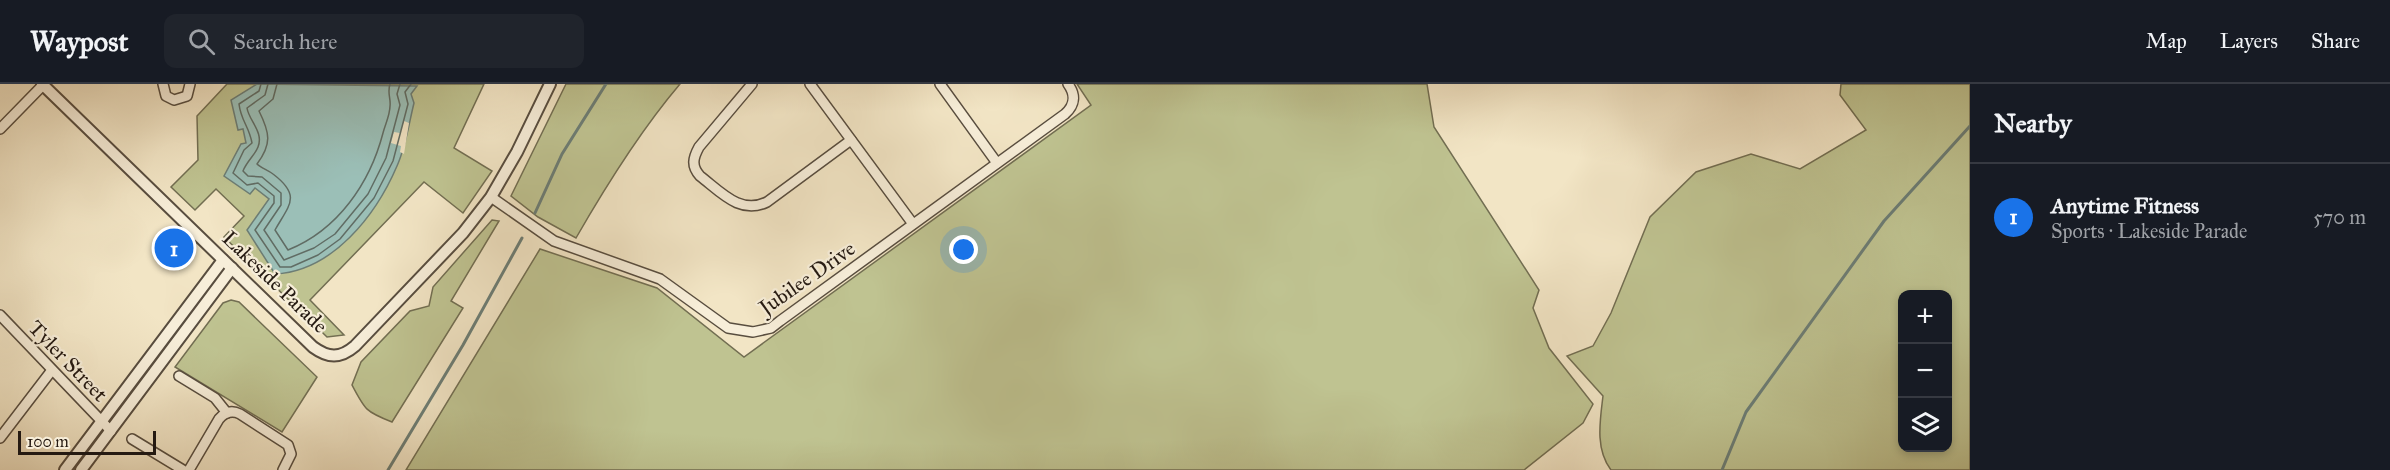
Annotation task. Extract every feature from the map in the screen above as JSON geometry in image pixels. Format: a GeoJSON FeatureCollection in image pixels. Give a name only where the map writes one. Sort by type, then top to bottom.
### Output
{"type":"FeatureCollection","features":[{"type":"Feature","properties":{"kind":"street"},"geometry":{"type":"LineString","coordinates":[[0,129],[43,84]]}},
{"type":"Feature","properties":{"kind":"street","name":"Lakeside Parade"},"geometry":{"type":"LineString","coordinates":[[43,84],[312,347],[321,353],[338,356],[347,353],[355,346],[449,248],[491,197],[513,160],[550,84]]}},
{"type":"Feature","properties":{"kind":"street"},"geometry":{"type":"LineString","coordinates":[[164,84],[166,96],[174,100],[187,96],[190,84]]}},
{"type":"Feature","properties":{"kind":"street"},"geometry":{"type":"LineString","coordinates":[[752,84],[699,147],[694,159],[696,171],[700,176],[738,204],[751,208],[766,202],[851,140]]}},
{"type":"Feature","properties":{"kind":"street"},"geometry":{"type":"LineString","coordinates":[[810,84],[913,224]]}},
{"type":"Feature","properties":{"kind":"street"},"geometry":{"type":"LineString","coordinates":[[940,84],[998,164]]}},
{"type":"Feature","properties":{"kind":"street","name":"Jubilee Drive"},"geometry":{"type":"LineString","coordinates":[[491,197],[548,238],[580,252],[651,274],[719,323],[736,331],[745,333],[771,328],[1069,110],[1074,99],[1068,84]]}},
{"type":"Feature","properties":{"kind":"street"},"geometry":{"type":"LineString","coordinates":[[65,470],[223,260]]}},
{"type":"Feature","properties":{"kind":"street"},"geometry":{"type":"LineString","coordinates":[[81,470],[232,268]]}},
{"type":"Feature","properties":{"kind":"street","name":"Tyler Street"},"geometry":{"type":"LineString","coordinates":[[0,315],[111,431]]}},
{"type":"Feature","properties":{"kind":"street"},"geometry":{"type":"LineString","coordinates":[[0,438],[52,370]]}},
{"type":"Feature","properties":{"kind":"street"},"geometry":{"type":"LineString","coordinates":[[178,376],[215,398],[227,413]]}},
{"type":"Feature","properties":{"kind":"street"},"geometry":{"type":"LineString","coordinates":[[189,470],[219,419],[227,413],[238,413],[286,442],[291,454],[283,470]]}},
{"type":"Feature","properties":{"kind":"street"},"geometry":{"type":"LineString","coordinates":[[132,439],[183,470]]}},
{"type":"Feature","properties":{"kind":"green space"},"geometry":{"type":"Polygon","coordinates":[[[227,84],[484,84],[454,148],[492,171],[463,213],[424,182],[310,300],[344,335],[327,337],[224,237],[244,216],[216,189],[195,210],[171,187],[198,160],[197,116],[227,84]]]}},
{"type":"Feature","properties":{"kind":"green space"},"geometry":{"type":"Polygon","coordinates":[[[566,84],[680,84],[651,120],[625,158],[576,238],[538,217],[511,196],[566,84]]]}},
{"type":"Feature","properties":{"kind":"green space"},"geometry":{"type":"Polygon","coordinates":[[[1077,84],[1427,84],[1434,127],[1539,290],[1533,308],[1549,348],[1593,404],[1583,423],[1524,470],[406,470],[540,249],[657,288],[744,357],[1091,105],[1077,84]]]}},
{"type":"Feature","properties":{"kind":"green space"},"geometry":{"type":"Polygon","coordinates":[[[1841,84],[1970,84],[1970,470],[1611,470],[1601,444],[1603,396],[1567,356],[1593,346],[1611,313],[1650,217],[1696,172],[1751,154],[1800,169],[1866,130],[1840,95],[1841,84]]]}},
{"type":"Feature","properties":{"kind":"green space"},"geometry":{"type":"Polygon","coordinates":[[[492,220],[499,221],[451,301],[463,308],[392,422],[377,416],[367,409],[352,385],[361,362],[410,311],[429,306],[433,287],[492,220]]]}},
{"type":"Feature","properties":{"kind":"green space"},"geometry":{"type":"Polygon","coordinates":[[[231,300],[239,302],[317,377],[282,432],[175,367],[223,303],[231,300]]]}},
{"type":"Feature","properties":{"kind":"water"},"geometry":{"type":"Polygon","coordinates":[[[257,84],[417,86],[411,94],[414,103],[400,158],[377,203],[350,237],[334,251],[316,263],[296,271],[275,274],[247,230],[269,199],[255,188],[250,194],[224,176],[241,144],[246,143],[243,129],[238,130],[231,100],[257,84]]]}},
{"type":"Feature","properties":{"kind":"pier"},"geometry":{"type":"Polygon","coordinates":[[[404,121],[409,123],[404,154],[400,152],[401,146],[391,143],[394,132],[400,133],[404,121]]]}},
{"type":"Feature","properties":{"kind":"waterway"},"geometry":{"type":"LineString","coordinates":[[535,213],[562,154],[606,84]]}},
{"type":"Feature","properties":{"kind":"waterway"},"geometry":{"type":"LineString","coordinates":[[1722,470],[1746,412],[1884,221],[1970,126]]}},
{"type":"Feature","properties":{"kind":"waterway"},"geometry":{"type":"LineString","coordinates":[[388,470],[463,345],[522,238]]}},
{"type":"Feature","properties":{"kind":"place","name":"Anytime Fitness"},"geometry":{"type":"Point","coordinates":[174,248]}}]}
